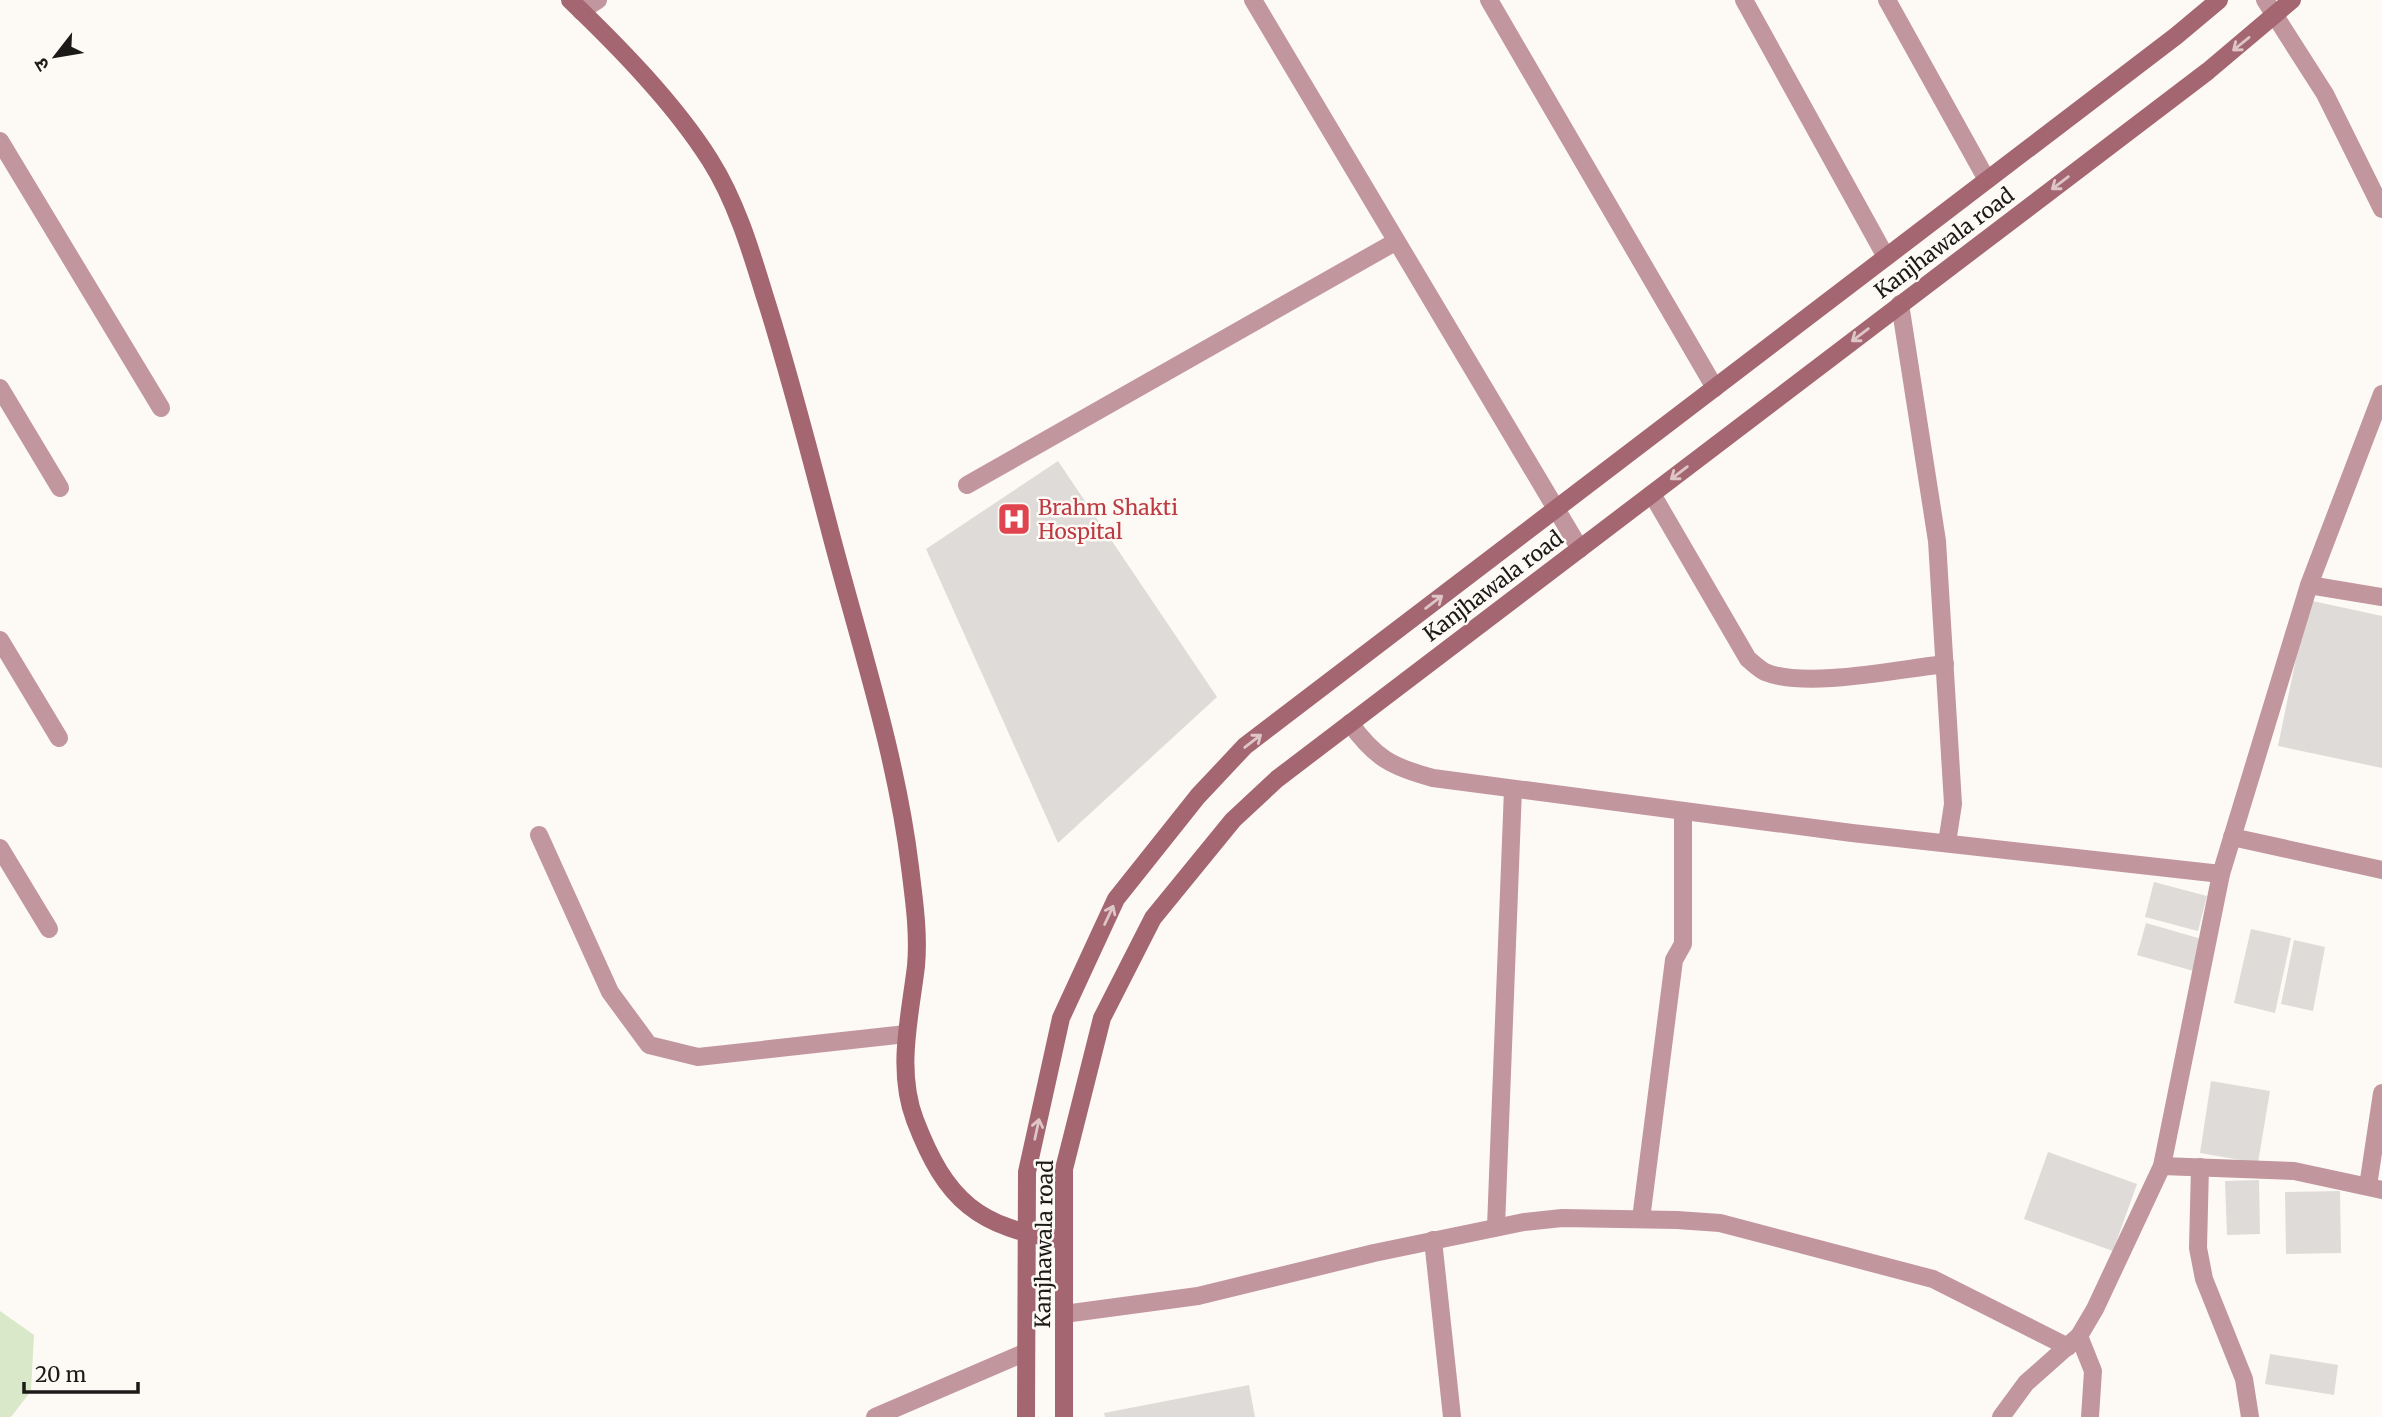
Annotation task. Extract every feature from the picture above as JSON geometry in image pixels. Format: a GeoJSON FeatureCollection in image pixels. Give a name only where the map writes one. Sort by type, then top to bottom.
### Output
{"type":"FeatureCollection","features":[{"type":"Feature","properties":{"kind":"main road","name":"Kanjhawala road"},"geometry":{"type":"LineString","coordinates":[[1026,1417],[1027,1172],[1061,1018],[1116,899],[1198,796],[1245,747],[2176,36],[2219,0]]}},
{"type":"Feature","properties":{"kind":"main road","name":"Kanjhawala road"},"geometry":{"type":"LineString","coordinates":[[1064,1417],[1064,1169],[1102,1018],[1153,918],[1233,820],[1277,779],[2276,16],[2292,0]]}},
{"type":"Feature","properties":{"kind":"main road"},"geometry":{"type":"LineString","coordinates":[[575,5],[673,110],[710,161],[736,212],[784,356],[894,774],[910,864],[917,933],[916,965],[906,1034],[907,1078],[913,1115],[929,1153],[945,1180],[967,1208],[1027,1235],[1064,1240]]}},
{"type":"Feature","properties":{"kind":"street"},"geometry":{"type":"LineString","coordinates":[[575,5],[598,0]]}},
{"type":"Feature","properties":{"kind":"street"},"geometry":{"type":"LineString","coordinates":[[1253,0],[1580,549]]}},
{"type":"Feature","properties":{"kind":"street"},"geometry":{"type":"LineString","coordinates":[[1489,0],[1715,388]]}},
{"type":"Feature","properties":{"kind":"street"},"geometry":{"type":"LineString","coordinates":[[1744,0],[1886,257]]}},
{"type":"Feature","properties":{"kind":"street"},"geometry":{"type":"LineString","coordinates":[[1887,0],[1987,180]]}},
{"type":"Feature","properties":{"kind":"street"},"geometry":{"type":"LineString","coordinates":[[2264,0],[2325,94],[2382,209]]}},
{"type":"Feature","properties":{"kind":"street"},"geometry":{"type":"LineString","coordinates":[[0,141],[161,408]]}},
{"type":"Feature","properties":{"kind":"street"},"geometry":{"type":"LineString","coordinates":[[967,485],[1395,242]]}},
{"type":"Feature","properties":{"kind":"street"},"geometry":{"type":"LineString","coordinates":[[1900,304],[1937,541],[1952,804],[1947,843]]}},
{"type":"Feature","properties":{"kind":"street"},"geometry":{"type":"LineString","coordinates":[[0,388],[60,488]]}},
{"type":"Feature","properties":{"kind":"street"},"geometry":{"type":"LineString","coordinates":[[2001,1417],[2026,1383],[2074,1341],[2095,1309],[2162,1166],[2221,874],[2309,585],[2382,394]]}},
{"type":"Feature","properties":{"kind":"street"},"geometry":{"type":"LineString","coordinates":[[1652,494],[1748,659],[1764,671],[1786,677],[1825,677],[1945,664]]}},
{"type":"Feature","properties":{"kind":"street"},"geometry":{"type":"LineString","coordinates":[[2309,585],[2382,597]]}},
{"type":"Feature","properties":{"kind":"street"},"geometry":{"type":"LineString","coordinates":[[0,640],[59,738]]}},
{"type":"Feature","properties":{"kind":"street"},"geometry":{"type":"LineString","coordinates":[[1350,723],[1366,745],[1382,760],[1405,771],[1433,778],[1683,811],[2221,874]]}},
{"type":"Feature","properties":{"kind":"street"},"geometry":{"type":"LineString","coordinates":[[1496,1227],[1513,789]]}},
{"type":"Feature","properties":{"kind":"street"},"geometry":{"type":"LineString","coordinates":[[1641,1219],[1674,960],[1683,944],[1683,811]]}},
{"type":"Feature","properties":{"kind":"street"},"geometry":{"type":"LineString","coordinates":[[539,835],[610,992],[649,1045],[698,1057],[906,1034]]}},
{"type":"Feature","properties":{"kind":"street"},"geometry":{"type":"LineString","coordinates":[[2232,837],[2382,870]]}},
{"type":"Feature","properties":{"kind":"street"},"geometry":{"type":"LineString","coordinates":[[0,848],[49,929]]}},
{"type":"Feature","properties":{"kind":"street"},"geometry":{"type":"LineString","coordinates":[[2162,1166],[2294,1171],[2375,1188],[2382,1093]]}},
{"type":"Feature","properties":{"kind":"street"},"geometry":{"type":"LineString","coordinates":[[2200,1167],[2198,1248],[2204,1279],[2244,1379],[2250,1417]]}},
{"type":"Feature","properties":{"kind":"street"},"geometry":{"type":"LineString","coordinates":[[1064,1314],[1198,1296],[1496,1227],[1562,1219],[1720,1223],[1933,1279],[2074,1341],[2093,1371],[2090,1417]]}},
{"type":"Feature","properties":{"kind":"street"},"geometry":{"type":"LineString","coordinates":[[1433,1240],[1452,1417]]}},
{"type":"Feature","properties":{"kind":"street"},"geometry":{"type":"LineString","coordinates":[[876,1417],[1026,1352]]}},
{"type":"Feature","properties":{"kind":"green space"},"geometry":{"type":"Polygon","coordinates":[[[0,1311],[34,1335],[31,1391],[11,1417],[0,1417],[0,1311]]]}},
{"type":"Feature","properties":{"kind":"building"},"geometry":{"type":"Polygon","coordinates":[[[1058,461],[1217,697],[1058,843],[926,549],[1058,461]]]}},
{"type":"Feature","properties":{"kind":"building"},"geometry":{"type":"Polygon","coordinates":[[[2308,600],[2382,616],[2382,768],[2278,746],[2308,600]]]}},
{"type":"Feature","properties":{"kind":"building"},"geometry":{"type":"Polygon","coordinates":[[[2154,882],[2207,896],[2198,931],[2145,917],[2154,882]]]}},
{"type":"Feature","properties":{"kind":"building"},"geometry":{"type":"Polygon","coordinates":[[[2146,923],[2205,940],[2197,972],[2137,955],[2146,923]]]}},
{"type":"Feature","properties":{"kind":"building"},"geometry":{"type":"Polygon","coordinates":[[[2251,929],[2291,938],[2275,1013],[2234,1003],[2251,929]]]}},
{"type":"Feature","properties":{"kind":"building"},"geometry":{"type":"Polygon","coordinates":[[[2294,940],[2325,947],[2313,1011],[2281,1004],[2294,940]]]}},
{"type":"Feature","properties":{"kind":"building"},"geometry":{"type":"Polygon","coordinates":[[[2211,1081],[2270,1091],[2258,1163],[2200,1153],[2211,1081]]]}},
{"type":"Feature","properties":{"kind":"building"},"geometry":{"type":"Polygon","coordinates":[[[2048,1152],[2137,1184],[2113,1251],[2024,1219],[2048,1152]]]}},
{"type":"Feature","properties":{"kind":"building"},"geometry":{"type":"Polygon","coordinates":[[[2259,1180],[2260,1234],[2227,1235],[2225,1181],[2259,1180]]]}},
{"type":"Feature","properties":{"kind":"building"},"geometry":{"type":"Polygon","coordinates":[[[2340,1191],[2341,1253],[2286,1254],[2285,1192],[2340,1191]]]}},
{"type":"Feature","properties":{"kind":"building"},"geometry":{"type":"Polygon","coordinates":[[[2270,1354],[2338,1365],[2334,1395],[2265,1384],[2270,1354]]]}},
{"type":"Feature","properties":{"kind":"building"},"geometry":{"type":"Polygon","coordinates":[[[1249,1385],[1255,1417],[1105,1417],[1104,1413],[1249,1385]]]}},
{"type":"Feature","properties":{"kind":"place","name":"Brahm Shakti Hospital"},"geometry":{"type":"Point","coordinates":[1014,519]}}]}
